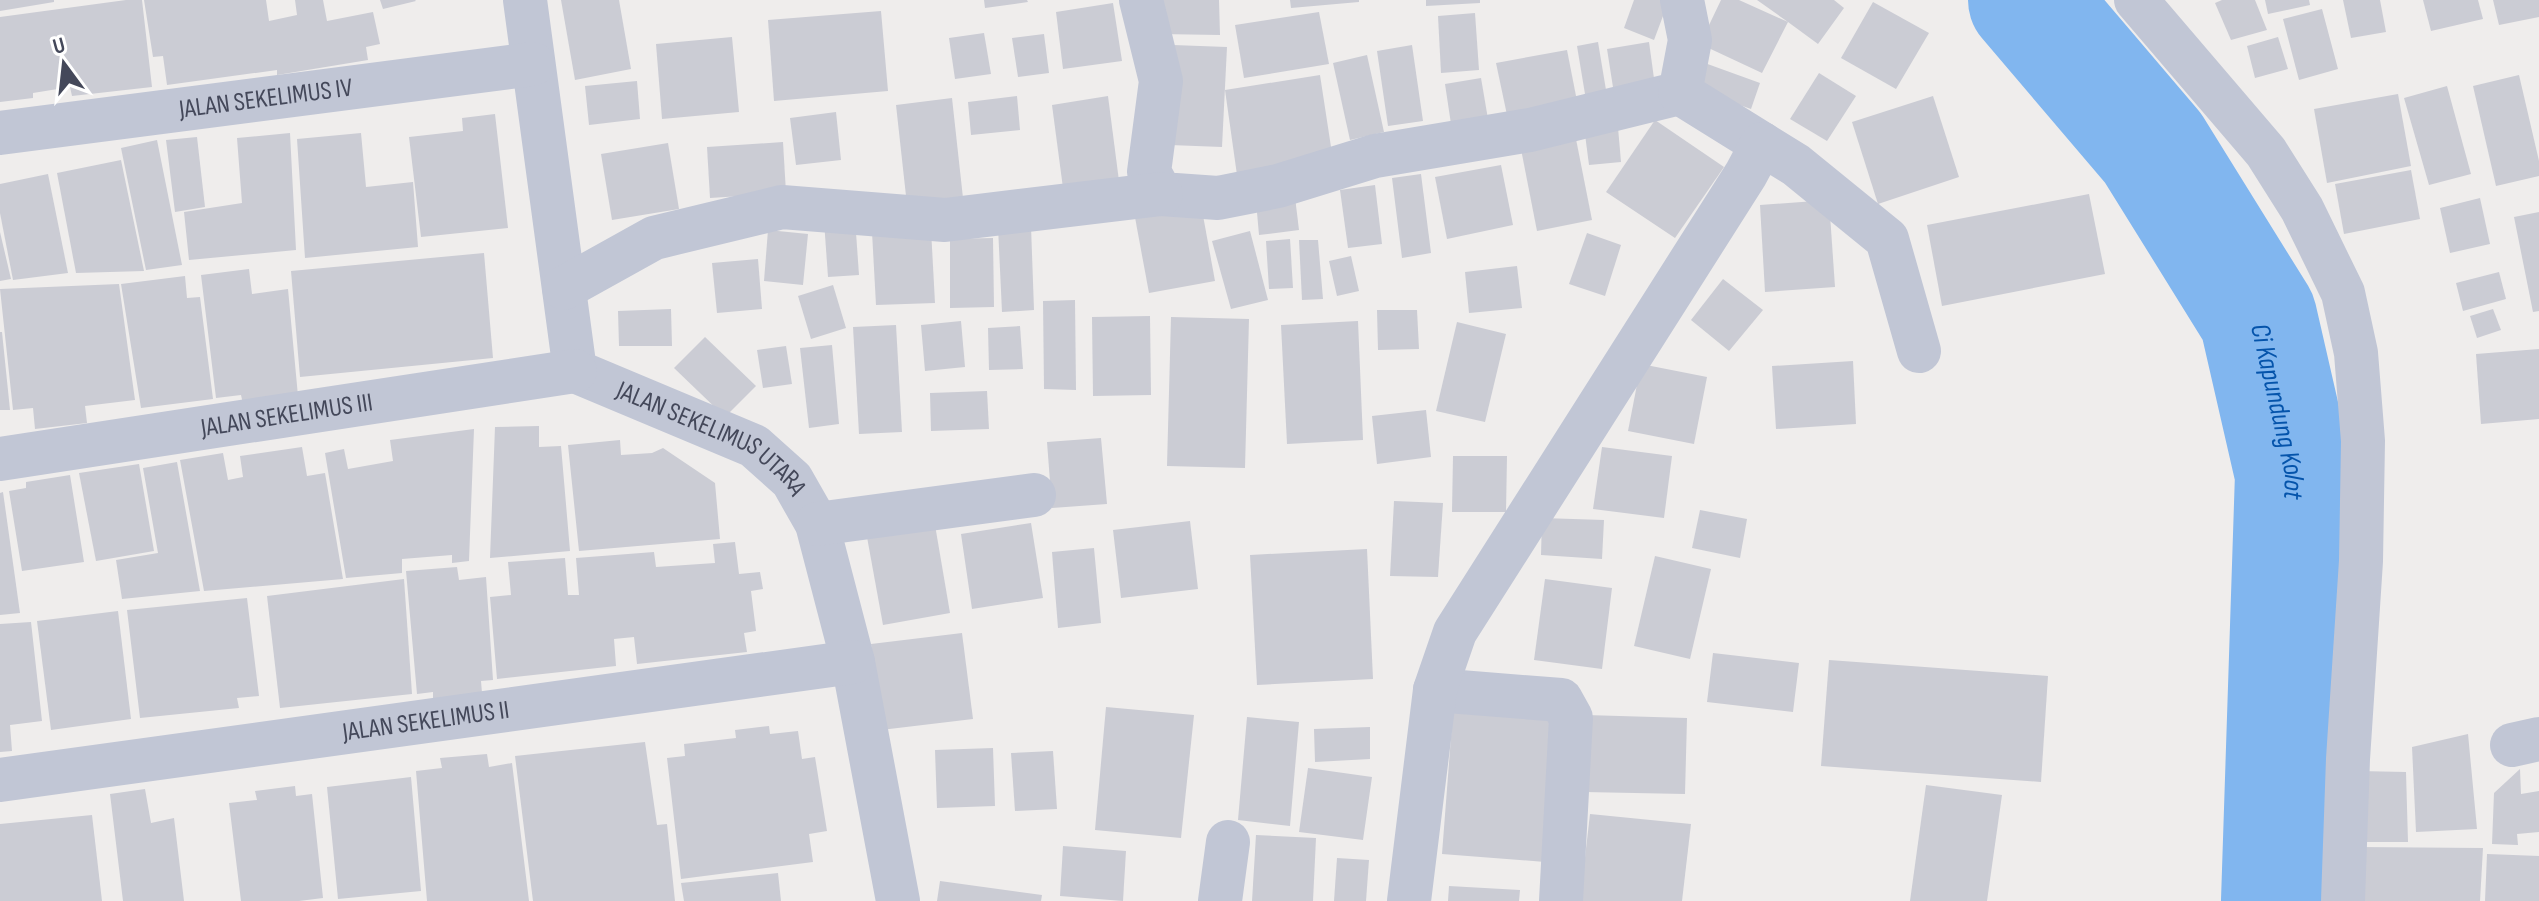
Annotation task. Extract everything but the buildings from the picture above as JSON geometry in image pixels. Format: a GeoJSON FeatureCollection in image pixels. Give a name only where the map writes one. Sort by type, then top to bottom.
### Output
{"type":"FeatureCollection","features":[{"type":"Feature","properties":{"kind":"street"},"geometry":{"type":"LineString","coordinates":[[525,0],[575,371]]}},
{"type":"Feature","properties":{"kind":"street"},"geometry":{"type":"LineString","coordinates":[[1141,0],[1161,81],[1149,172],[1161,194]]}},
{"type":"Feature","properties":{"kind":"street"},"geometry":{"type":"LineString","coordinates":[[1680,93],[1690,40],[1682,0]]}},
{"type":"Feature","properties":{"kind":"street"},"geometry":{"type":"LineString","coordinates":[[2136,0],[2266,152],[2302,209],[2343,293],[2356,353],[2363,441],[2361,561],[2348,759],[2343,901]]}},
{"type":"Feature","properties":{"kind":"street","name":"JALAN SEKELIMUS IV"},"geometry":{"type":"LineString","coordinates":[[0,133],[533,64]]}},
{"type":"Feature","properties":{"kind":"street"},"geometry":{"type":"LineString","coordinates":[[564,288],[654,238],[782,207],[945,220],[1161,194],[1218,198],[1278,186],[1375,156],[1530,130],[1680,93],[1796,165],[1887,239],[1919,351]]}},
{"type":"Feature","properties":{"kind":"street"},"geometry":{"type":"LineString","coordinates":[[1409,901],[1435,690],[1455,632],[1746,174],[1762,144]]}},
{"type":"Feature","properties":{"kind":"street","name":"JALAN SEKELIMUS III"},"geometry":{"type":"LineString","coordinates":[[0,459],[575,371]]}},
{"type":"Feature","properties":{"kind":"street","name":"JALAN SEKELIMUS UTARA"},"geometry":{"type":"LineString","coordinates":[[575,371],[754,446],[792,480],[817,524],[853,662],[898,901]]}},
{"type":"Feature","properties":{"kind":"street"},"geometry":{"type":"LineString","coordinates":[[817,524],[1034,495]]}},
{"type":"Feature","properties":{"kind":"street","name":"JALAN SEKELIMUS II"},"geometry":{"type":"LineString","coordinates":[[0,780],[853,662]]}},
{"type":"Feature","properties":{"kind":"street"},"geometry":{"type":"LineString","coordinates":[[1435,690],[1561,700],[1571,718],[1561,901]]}},
{"type":"Feature","properties":{"kind":"street"},"geometry":{"type":"LineString","coordinates":[[1220,901],[1228,842]]}},
{"type":"Feature","properties":{"kind":"waterway","name":"Ci Kapundung Kolot"},"geometry":{"type":"LineString","coordinates":[[2027,0],[2153,148],[2258,317],[2294,474],[2280,901]]}}]}
